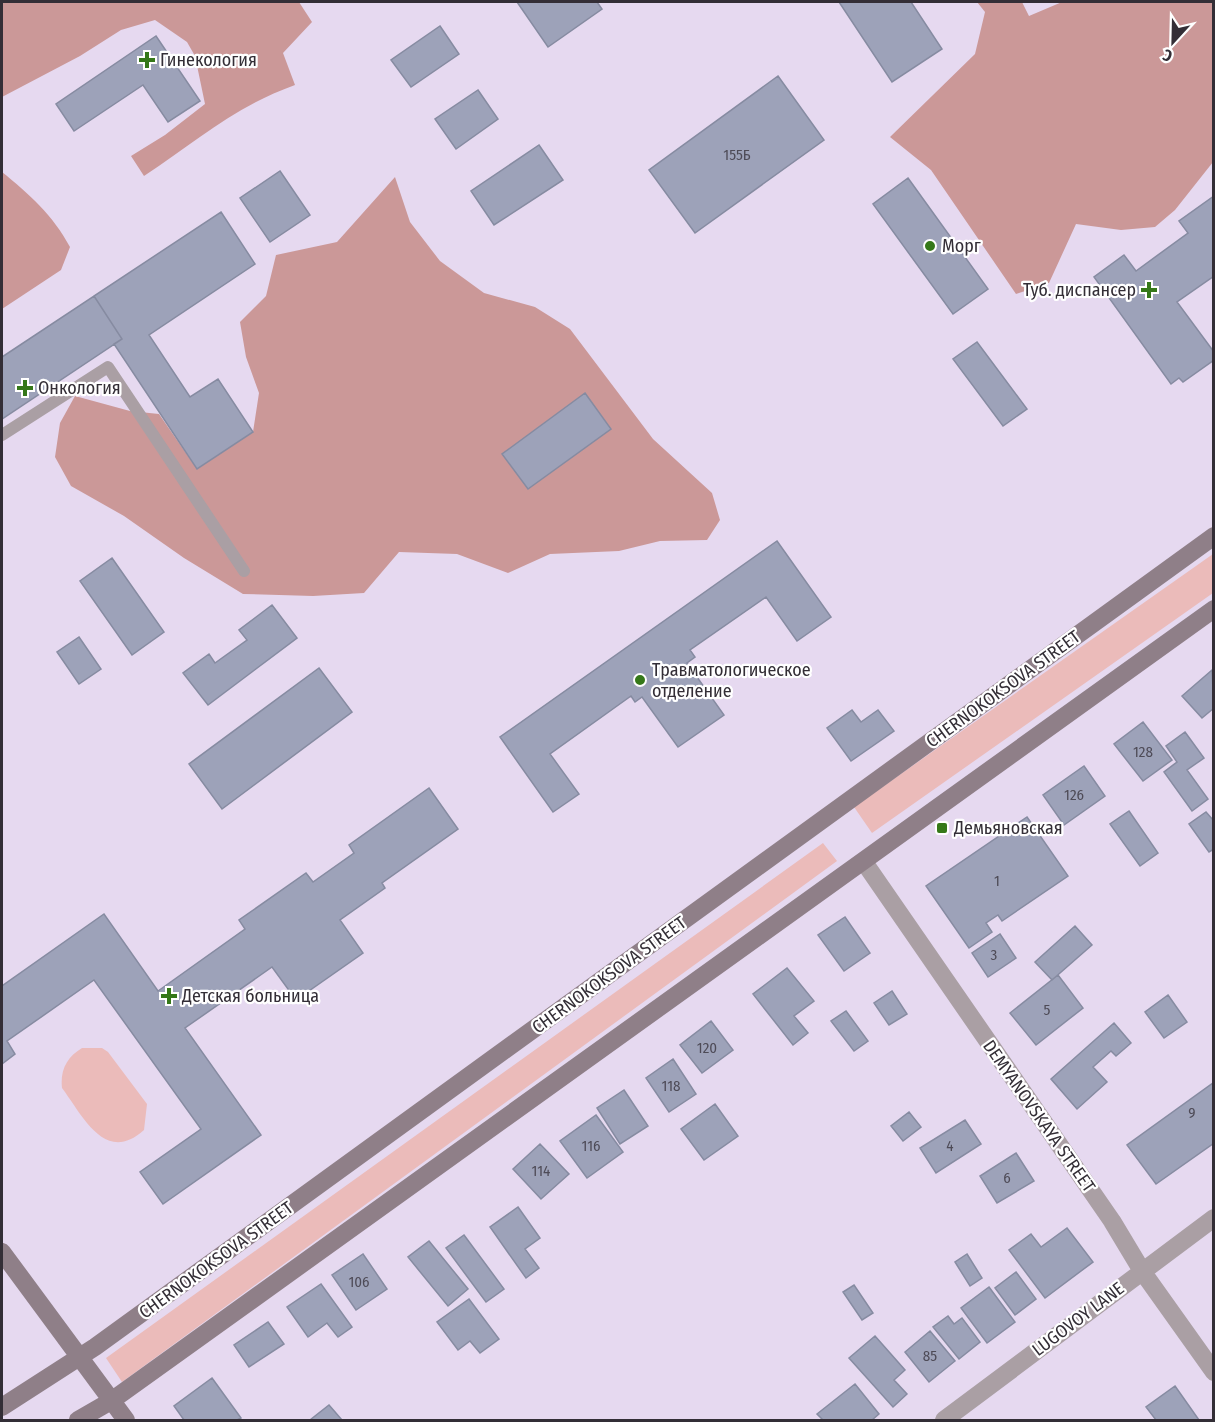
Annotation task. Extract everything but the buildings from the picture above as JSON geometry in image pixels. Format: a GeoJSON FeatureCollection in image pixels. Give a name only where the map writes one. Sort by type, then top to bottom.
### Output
{"type":"FeatureCollection","features":[{"type":"Feature","properties":{"kind":"street","name":"CHERNOKOKSOVA STREET"},"geometry":{"type":"LineString","coordinates":[[2,1407],[78,1359],[1214,536]]}},
{"type":"Feature","properties":{"kind":"street"},"geometry":{"type":"LineString","coordinates":[[78,1420],[111,1401],[1214,609]]}},
{"type":"Feature","properties":{"kind":"street","name":"DEMYANOVSKAYA STREET"},"geometry":{"type":"LineString","coordinates":[[864,862],[1112,1221],[1142,1271],[1214,1372]]}},
{"type":"Feature","properties":{"kind":"street","name":"LUGOVOY LANE"},"geometry":{"type":"LineString","coordinates":[[944,1420],[1214,1218]]}},
{"type":"Feature","properties":{"kind":"street"},"geometry":{"type":"LineString","coordinates":[[2,1252],[78,1359],[126,1420]]}},
{"type":"Feature","properties":{"kind":"lane"},"geometry":{"type":"LineString","coordinates":[[2,435],[108,367],[244,571]]}},
{"type":"Feature","properties":{"kind":"shaded area"},"geometry":{"type":"Polygon","coordinates":[[[2,2],[299,2],[312,22],[283,53],[295,85],[234,114],[144,176],[131,156],[165,135],[205,104],[195,56],[187,42],[155,20],[121,30],[80,56],[2,97],[2,2]]]}},
{"type":"Feature","properties":{"kind":"shaded area"},"geometry":{"type":"Polygon","coordinates":[[[977,2],[1022,2],[1029,16],[1062,2],[1213,2],[1213,162],[1175,210],[1155,227],[1121,230],[1076,224],[1049,283],[1016,294],[931,170],[890,137],[975,54],[985,12],[977,2]]]}},
{"type":"Feature","properties":{"kind":"shaded area"},"geometry":{"type":"Polygon","coordinates":[[[2,172],[40,206],[70,247],[61,270],[2,309],[2,172]]]}},
{"type":"Feature","properties":{"kind":"shaded area"},"geometry":{"type":"Polygon","coordinates":[[[395,177],[410,222],[440,261],[484,293],[535,307],[570,329],[653,439],[712,493],[720,520],[707,540],[660,541],[619,551],[550,554],[508,573],[457,554],[399,552],[364,593],[313,596],[243,594],[184,558],[124,516],[71,486],[55,457],[60,423],[75,396],[130,411],[159,414],[197,469],[253,432],[259,393],[246,357],[240,322],[266,296],[276,255],[337,242],[395,177]]]}},
{"type":"Feature","properties":{"kind":"shaded area"},"geometry":{"type":"Polygon","coordinates":[[[1213,554],[1213,593],[872,833],[854,807],[1213,554]]]}},
{"type":"Feature","properties":{"kind":"shaded area"},"geometry":{"type":"Polygon","coordinates":[[[823,843],[837,861],[122,1382],[106,1358],[823,843]]]}},
{"type":"Feature","properties":{"kind":"shaded area"},"geometry":{"type":"Polygon","coordinates":[[[82,1048],[102,1048],[108,1052],[147,1104],[144,1130],[130,1139],[118,1142],[96,1133],[62,1088],[63,1070],[72,1056],[82,1048]]]}},
{"type":"Feature","properties":{"kind":"place","name":"Гинекология"},"geometry":{"type":"Point","coordinates":[147,60]}},
{"type":"Feature","properties":{"kind":"place","name":"Морг"},"geometry":{"type":"Point","coordinates":[930,246]}},
{"type":"Feature","properties":{"kind":"place","name":"Туб. диспансер"},"geometry":{"type":"Point","coordinates":[1149,290]}},
{"type":"Feature","properties":{"kind":"place","name":"Онкология"},"geometry":{"type":"Point","coordinates":[25,388]}},
{"type":"Feature","properties":{"kind":"place","name":"Травматологическое отделение"},"geometry":{"type":"Point","coordinates":[640,680]}},
{"type":"Feature","properties":{"kind":"place","name":"Демьяновская"},"geometry":{"type":"Point","coordinates":[942,828]}},
{"type":"Feature","properties":{"kind":"place","name":"Детская больница"},"geometry":{"type":"Point","coordinates":[169,996]}}]}
